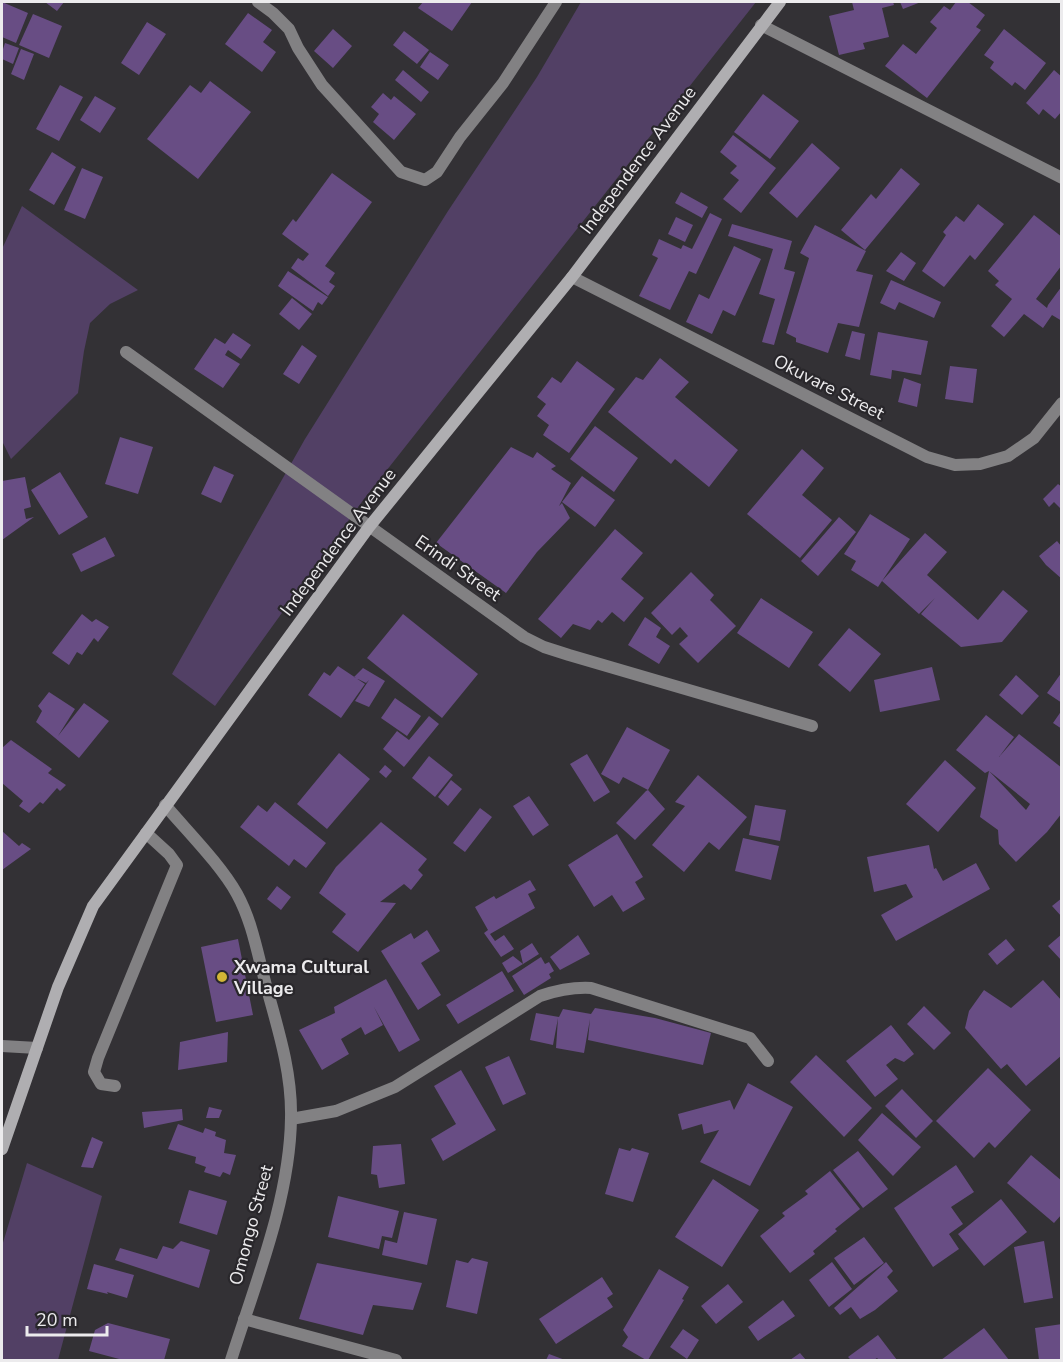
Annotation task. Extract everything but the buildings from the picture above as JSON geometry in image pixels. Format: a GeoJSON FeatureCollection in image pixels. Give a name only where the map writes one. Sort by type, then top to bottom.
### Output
{"type":"FeatureCollection","features":[{"type":"Feature","properties":{"kind":"main road","name":"Independence Avenue"},"geometry":{"type":"LineString","coordinates":[[2,1149],[58,987],[93,906],[369,527],[572,277],[780,2]]}},
{"type":"Feature","properties":{"kind":"street"},"geometry":{"type":"LineString","coordinates":[[258,2],[289,29],[321,85],[401,172],[425,180],[437,172],[460,137],[503,83],[556,2]]}},
{"type":"Feature","properties":{"kind":"street"},"geometry":{"type":"LineString","coordinates":[[760,26],[1062,178]]}},
{"type":"Feature","properties":{"kind":"street","name":"Okuvare Street"},"geometry":{"type":"LineString","coordinates":[[572,277],[927,457],[955,465],[980,464],[1008,456],[1034,438],[1062,403]]}},
{"type":"Feature","properties":{"kind":"street","name":"Erindi Street"},"geometry":{"type":"LineString","coordinates":[[126,351],[524,637],[544,647],[812,726]]}},
{"type":"Feature","properties":{"kind":"street","name":"Omongo Street"},"geometry":{"type":"LineString","coordinates":[[165,805],[222,873],[236,892],[247,916],[289,1077],[291,1119],[286,1174],[274,1224],[231,1360]]}},
{"type":"Feature","properties":{"kind":"street"},"geometry":{"type":"LineString","coordinates":[[115,1086],[101,1084],[94,1072],[177,865],[169,854],[146,833]]}},
{"type":"Feature","properties":{"kind":"street"},"geometry":{"type":"LineString","coordinates":[[291,1119],[336,1111],[395,1087],[540,996],[560,989],[591,988],[750,1038],[768,1061]]}},
{"type":"Feature","properties":{"kind":"street"},"geometry":{"type":"LineString","coordinates":[[2,1046],[37,1048]]}},
{"type":"Feature","properties":{"kind":"street"},"geometry":{"type":"LineString","coordinates":[[244,1319],[396,1360]]}},
{"type":"Feature","properties":{"kind":"shaded area"},"geometry":{"type":"Polygon","coordinates":[[[581,2],[756,2],[364,499],[215,706],[172,674],[305,439],[448,211],[537,77],[581,2]]]}},
{"type":"Feature","properties":{"kind":"shaded area"},"geometry":{"type":"Polygon","coordinates":[[[22,206],[138,290],[110,304],[90,323],[78,393],[11,459],[2,441],[2,249],[22,206]]]}},
{"type":"Feature","properties":{"kind":"shaded area"},"geometry":{"type":"Polygon","coordinates":[[[27,1163],[102,1196],[58,1360],[2,1360],[2,1246],[27,1163]]]}},
{"type":"Feature","properties":{"kind":"place","name":"Xwama Cultural Village"},"geometry":{"type":"Point","coordinates":[222,977]}}]}
